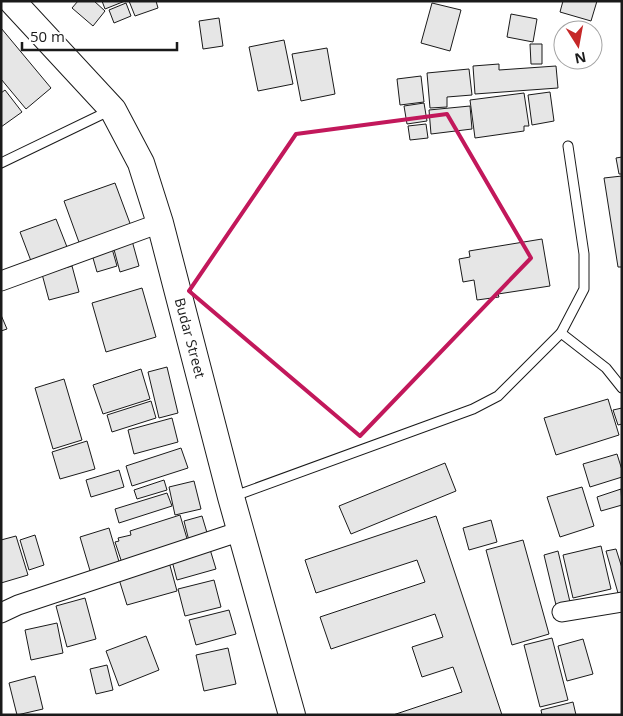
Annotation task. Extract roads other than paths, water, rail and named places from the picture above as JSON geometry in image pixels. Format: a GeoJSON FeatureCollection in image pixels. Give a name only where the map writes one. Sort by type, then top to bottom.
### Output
{"type":"FeatureCollection","features":[{"type":"Feature","properties":{"kind":"main road","name":"Budar Street"},"geometry":{"type":"LineString","coordinates":[[12,1],[113,110],[141,163],[160,223],[231,497],[292,715]]}},
{"type":"Feature","properties":{"kind":"street"},"geometry":{"type":"LineString","coordinates":[[1,281],[160,223]]}},
{"type":"Feature","properties":{"kind":"street"},"geometry":{"type":"LineString","coordinates":[[1,613],[18,605],[241,531]]}},
{"type":"Feature","properties":{"kind":"street"},"geometry":{"type":"LineString","coordinates":[[562,612],[622,602]]}},
{"type":"Feature","properties":{"kind":"lane"},"geometry":{"type":"LineString","coordinates":[[1,163],[113,110]]}},
{"type":"Feature","properties":{"kind":"lane"},"geometry":{"type":"LineString","coordinates":[[231,497],[473,409],[498,396],[561,332],[584,289],[584,254],[568,146]]}},
{"type":"Feature","properties":{"kind":"lane"},"geometry":{"type":"LineString","coordinates":[[561,332],[606,368],[622,388]]}}]}
